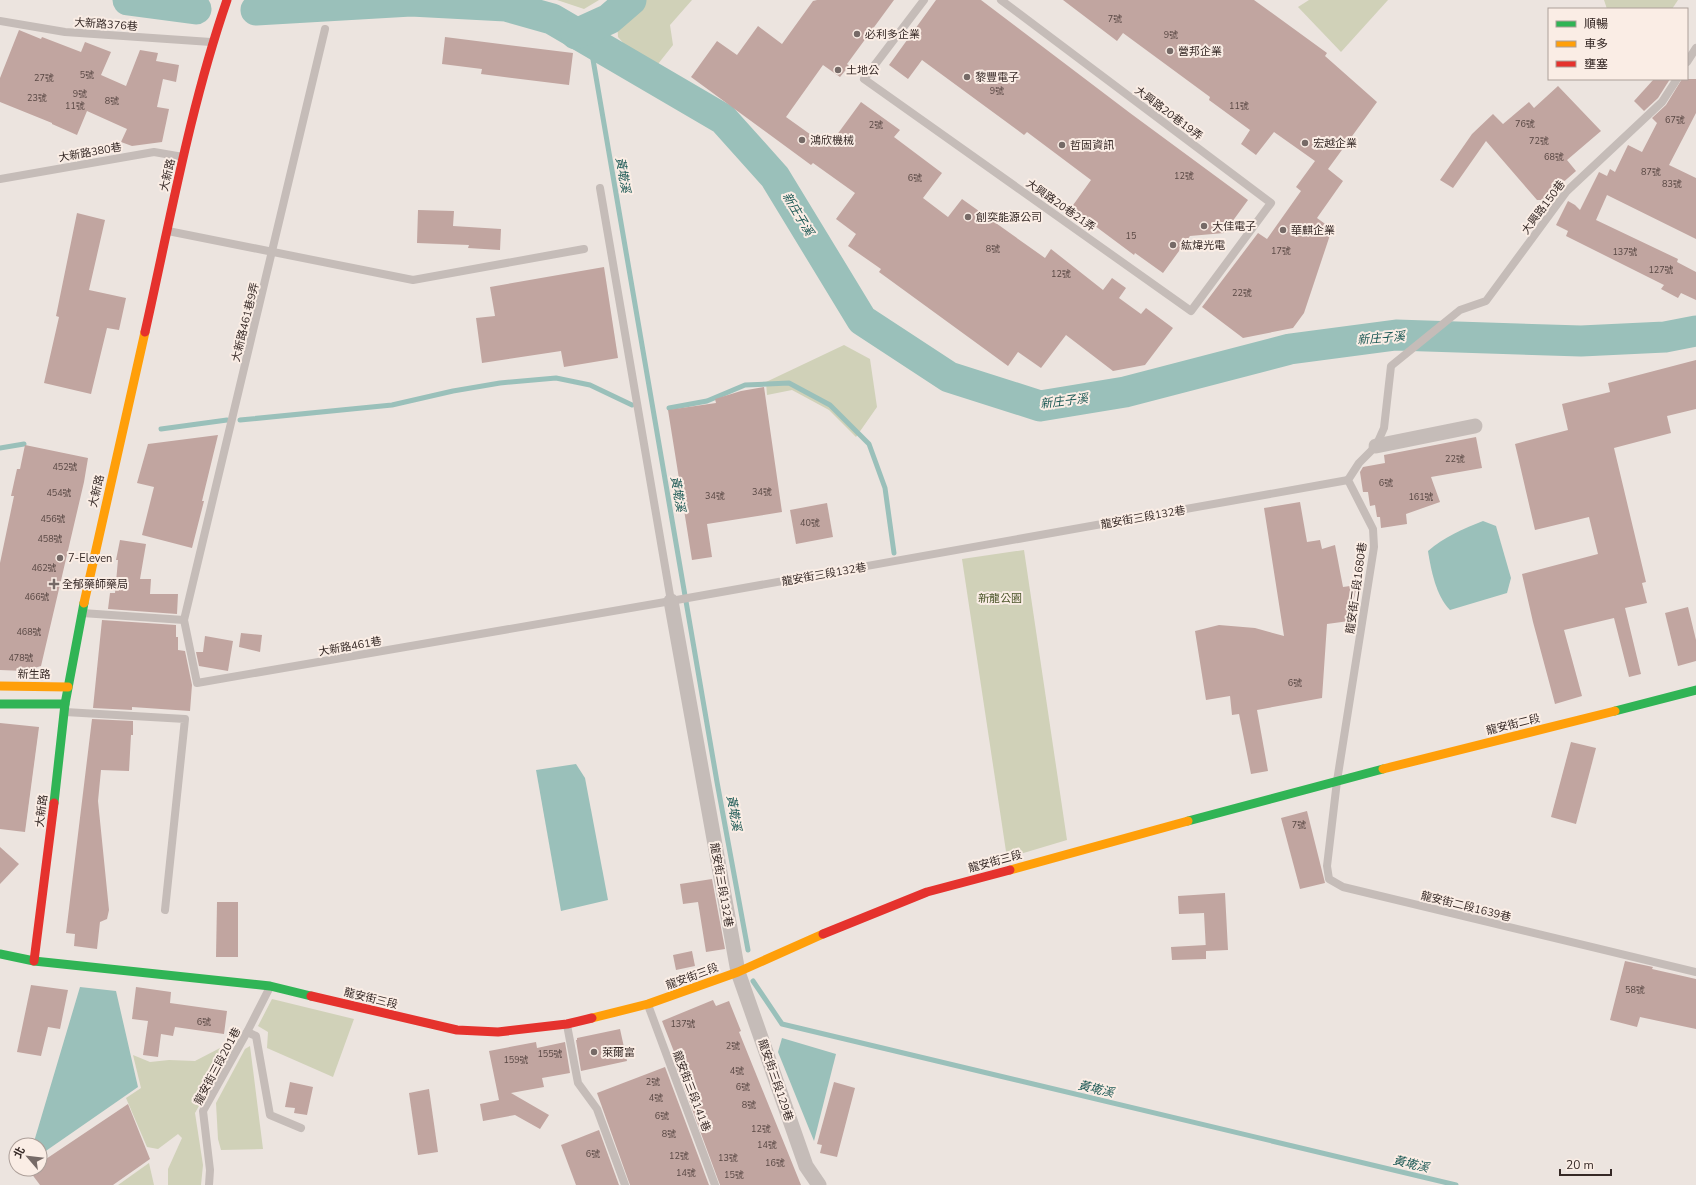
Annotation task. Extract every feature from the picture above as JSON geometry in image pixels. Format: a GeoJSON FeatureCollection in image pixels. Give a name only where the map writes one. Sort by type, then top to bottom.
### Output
{"type":"FeatureCollection","features":[{"type":"Feature","properties":{"kind":"street","name":"大新路"},"geometry":{"type":"LineString","coordinates":[[34,961],[65,708],[82,613],[184,158],[213,39],[227,0]]}},
{"type":"Feature","properties":{"kind":"street"},"geometry":{"type":"LineString","coordinates":[[1376,446],[1475,426]]}},
{"type":"Feature","properties":{"kind":"street","name":"龍安街三段132巷"},"geometry":{"type":"LineString","coordinates":[[671,601],[738,972]]}},
{"type":"Feature","properties":{"kind":"street","name":"新生路"},"geometry":{"type":"LineString","coordinates":[[0,686],[68,687]]}},
{"type":"Feature","properties":{"kind":"street","name":"龍安街二段"},"geometry":{"type":"LineString","coordinates":[[1336,781],[1696,690]]}},
{"type":"Feature","properties":{"kind":"street"},"geometry":{"type":"LineString","coordinates":[[0,704],[65,708]]}},
{"type":"Feature","properties":{"kind":"street","name":"龍安街三段"},"geometry":{"type":"LineString","coordinates":[[34,961],[270,986],[457,1030],[498,1032],[567,1024],[648,1004],[738,972],[858,919],[927,892],[1336,781]]}},
{"type":"Feature","properties":{"kind":"street"},"geometry":{"type":"LineString","coordinates":[[0,954],[34,961]]}},
{"type":"Feature","properties":{"kind":"street","name":"龍安街三段129巷"},"geometry":{"type":"LineString","coordinates":[[738,972],[806,1166],[819,1185]]}},
{"type":"Feature","properties":{"kind":"lane","name":"大興路20巷21弄"},"geometry":{"type":"LineString","coordinates":[[924,0],[864,79],[1191,311],[1230,257]]}},
{"type":"Feature","properties":{"kind":"lane","name":"大興路20巷19弄"},"geometry":{"type":"LineString","coordinates":[[1000,0],[1270,203],[1230,257]]}},
{"type":"Feature","properties":{"kind":"lane","name":"大新路376巷"},"geometry":{"type":"LineString","coordinates":[[0,21],[65,32],[213,39]]}},
{"type":"Feature","properties":{"kind":"lane","name":"大新路461巷9弄"},"geometry":{"type":"LineString","coordinates":[[184,620],[325,29]]}},
{"type":"Feature","properties":{"kind":"lane"},"geometry":{"type":"LineString","coordinates":[[1688,60],[1696,48]]}},
{"type":"Feature","properties":{"kind":"lane","name":"大興路150巷"},"geometry":{"type":"LineString","coordinates":[[1376,446],[1384,428],[1391,366],[1460,310],[1486,301],[1567,191],[1662,102],[1676,80]]}},
{"type":"Feature","properties":{"kind":"lane","name":"大新路380巷"},"geometry":{"type":"LineString","coordinates":[[0,179],[154,152],[184,158]]}},
{"type":"Feature","properties":{"kind":"lane"},"geometry":{"type":"LineString","coordinates":[[600,188],[671,601]]}},
{"type":"Feature","properties":{"kind":"lane"},"geometry":{"type":"LineString","coordinates":[[167,230],[413,280],[584,249]]}},
{"type":"Feature","properties":{"kind":"lane"},"geometry":{"type":"LineString","coordinates":[[1348,480],[1359,463],[1376,446]]}},
{"type":"Feature","properties":{"kind":"lane","name":"龍安街三段132巷"},"geometry":{"type":"LineString","coordinates":[[671,601],[1348,480]]}},
{"type":"Feature","properties":{"kind":"lane","name":"龍安街二段1680巷"},"geometry":{"type":"LineString","coordinates":[[1336,781],[1374,547],[1373,529],[1348,480]]}},
{"type":"Feature","properties":{"kind":"lane","name":"大新路461巷"},"geometry":{"type":"LineString","coordinates":[[184,620],[197,683],[671,601]]}},
{"type":"Feature","properties":{"kind":"lane"},"geometry":{"type":"LineString","coordinates":[[82,613],[184,620]]}},
{"type":"Feature","properties":{"kind":"lane"},"geometry":{"type":"LineString","coordinates":[[65,708],[186,720],[165,910]]}},
{"type":"Feature","properties":{"kind":"lane","name":"龍安街二段1639巷"},"geometry":{"type":"LineString","coordinates":[[1336,781],[1327,866],[1329,880],[1343,887],[1696,972]]}},
{"type":"Feature","properties":{"kind":"lane","name":"龍安街三段201巷"},"geometry":{"type":"LineString","coordinates":[[210,1185],[210,1170],[203,1111],[247,1032],[270,986]]}},
{"type":"Feature","properties":{"kind":"lane","name":"龍安街三段141巷"},"geometry":{"type":"LineString","coordinates":[[648,1004],[716,1185]]}},
{"type":"Feature","properties":{"kind":"lane"},"geometry":{"type":"LineString","coordinates":[[567,1024],[578,1083],[597,1110],[625,1185]]}},
{"type":"Feature","properties":{"kind":"lane"},"geometry":{"type":"LineString","coordinates":[[247,1032],[256,1036],[270,1115],[301,1128]]}},
{"type":"Feature","properties":{"kind":"green space"},"geometry":{"type":"Polygon","coordinates":[[[557,0],[599,0],[584,9],[557,0]]]}},
{"type":"Feature","properties":{"kind":"green space"},"geometry":{"type":"Polygon","coordinates":[[[643,0],[692,0],[670,25],[673,45],[658,64],[634,55],[618,37],[617,20],[643,0]]]}},
{"type":"Feature","properties":{"kind":"green space"},"geometry":{"type":"Polygon","coordinates":[[[1309,0],[1388,0],[1341,52],[1298,7],[1309,0]]]}},
{"type":"Feature","properties":{"kind":"green space"},"geometry":{"type":"Polygon","coordinates":[[[1604,0],[1678,0],[1673,8],[1607,8],[1604,0]]]}},
{"type":"Feature","properties":{"kind":"green space"},"geometry":{"type":"Polygon","coordinates":[[[844,345],[870,359],[877,407],[856,437],[829,410],[792,390],[767,395],[766,382],[844,345]]]}},
{"type":"Feature","properties":{"kind":"green space","name":"新龍公園"},"geometry":{"type":"Polygon","coordinates":[[[1024,550],[1067,840],[1007,858],[962,559],[1024,550]]]}},
{"type":"Feature","properties":{"kind":"green space"},"geometry":{"type":"Polygon","coordinates":[[[272,999],[354,1019],[333,1077],[267,1048],[268,1032],[258,1026],[272,999]]]}},
{"type":"Feature","properties":{"kind":"green space"},"geometry":{"type":"Polygon","coordinates":[[[250,1046],[263,1149],[221,1150],[218,1139],[216,1103],[245,1049],[250,1046]]]}},
{"type":"Feature","properties":{"kind":"green space"},"geometry":{"type":"Polygon","coordinates":[[[220,1048],[226,1058],[195,1113],[203,1165],[201,1185],[168,1185],[168,1169],[182,1138],[178,1134],[158,1149],[147,1147],[126,1098],[141,1088],[133,1055],[150,1062],[169,1060],[195,1061],[220,1048]]]}},
{"type":"Feature","properties":{"kind":"green space"},"geometry":{"type":"Polygon","coordinates":[[[149,1163],[154,1185],[118,1185],[149,1163]]]}},
{"type":"Feature","properties":{"kind":"water"},"geometry":{"type":"Polygon","coordinates":[[[1483,521],[1496,526],[1511,578],[1507,593],[1450,610],[1441,598],[1438,590],[1428,551],[1447,537],[1483,521]]]}},
{"type":"Feature","properties":{"kind":"water"},"geometry":{"type":"Polygon","coordinates":[[[576,764],[585,778],[608,900],[561,911],[536,770],[576,764]]]}},
{"type":"Feature","properties":{"kind":"water"},"geometry":{"type":"Polygon","coordinates":[[[80,987],[116,991],[138,1087],[48,1149],[48,1137],[35,1137],[80,987]]]}},
{"type":"Feature","properties":{"kind":"water"},"geometry":{"type":"Polygon","coordinates":[[[782,1038],[836,1054],[814,1141],[778,1052],[782,1038]]]}},
{"type":"Feature","properties":{"kind":"building"},"geometry":{"type":"Polygon","coordinates":[[[894,0],[847,64],[849,66],[840,77],[823,65],[786,117],[828,147],[861,102],[900,130],[894,137],[942,173],[923,198],[948,217],[962,199],[1045,258],[1051,249],[1103,290],[1112,278],[1126,288],[1119,298],[1141,314],[1146,308],[1173,328],[1145,365],[1113,371],[1066,335],[1041,368],[1018,352],[1008,366],[879,272],[881,269],[848,246],[856,234],[836,219],[855,193],[813,163],[811,165],[691,77],[717,41],[737,55],[758,26],[782,44],[813,1],[894,0]]]}},
{"type":"Feature","properties":{"kind":"building"},"geometry":{"type":"Polygon","coordinates":[[[936,0],[981,0],[1248,200],[1224,233],[1190,236],[1163,273],[1135,253],[1134,255],[1071,208],[1091,180],[1027,132],[1024,135],[922,60],[908,79],[889,65],[936,0]]]}},
{"type":"Feature","properties":{"kind":"building"},"geometry":{"type":"Polygon","coordinates":[[[1063,0],[1254,0],[1327,53],[1325,56],[1377,102],[1328,169],[1343,181],[1317,218],[1332,229],[1304,313],[1293,328],[1243,338],[1202,307],[1258,233],[1267,239],[1301,191],[1296,187],[1315,161],[1274,132],[1256,155],[1241,144],[1250,130],[1209,100],[1210,97],[1123,33],[1117,41],[1063,0]]]}},
{"type":"Feature","properties":{"kind":"building"},"geometry":{"type":"Polygon","coordinates":[[[19,30],[81,52],[85,42],[111,52],[101,75],[126,86],[140,50],[158,53],[156,61],[179,65],[176,82],[163,79],[157,107],[169,109],[162,142],[132,146],[121,142],[127,129],[87,111],[77,135],[0,102],[0,78],[19,30]]]}},
{"type":"Feature","properties":{"kind":"building"},"geometry":{"type":"Polygon","coordinates":[[[445,37],[573,53],[569,85],[481,74],[482,69],[442,64],[445,37]]]}},
{"type":"Feature","properties":{"kind":"building"},"geometry":{"type":"Polygon","coordinates":[[[1696,79],[1696,113],[1669,165],[1696,178],[1696,239],[1607,195],[1596,220],[1678,259],[1677,262],[1696,272],[1696,300],[1681,293],[1678,298],[1661,289],[1664,285],[1566,236],[1568,231],[1556,225],[1568,201],[1580,210],[1599,172],[1607,176],[1610,169],[1615,172],[1628,145],[1642,152],[1657,123],[1652,118],[1666,105],[1681,80],[1696,79]]]}},
{"type":"Feature","properties":{"kind":"building"},"geometry":{"type":"Polygon","coordinates":[[[1653,80],[1669,80],[1658,98],[1644,111],[1634,101],[1653,80]]]}},
{"type":"Feature","properties":{"kind":"building"},"geometry":{"type":"Polygon","coordinates":[[[1558,86],[1601,131],[1567,160],[1576,171],[1543,200],[1537,200],[1486,141],[1453,188],[1440,180],[1472,134],[1493,114],[1503,124],[1529,102],[1534,108],[1558,86]]]}},
{"type":"Feature","properties":{"kind":"building"},"geometry":{"type":"Polygon","coordinates":[[[418,210],[454,211],[453,226],[501,229],[500,250],[468,248],[469,245],[417,243],[418,210]]]}},
{"type":"Feature","properties":{"kind":"building"},"geometry":{"type":"Polygon","coordinates":[[[77,213],[105,220],[89,290],[126,298],[119,330],[107,328],[91,394],[44,383],[59,317],[56,316],[77,213]]]}},
{"type":"Feature","properties":{"kind":"building"},"geometry":{"type":"Polygon","coordinates":[[[604,267],[618,358],[564,367],[561,351],[482,363],[476,318],[495,316],[490,287],[604,267]]]}},
{"type":"Feature","properties":{"kind":"building"},"geometry":{"type":"Polygon","coordinates":[[[1696,360],[1696,409],[1667,416],[1671,433],[1614,448],[1646,582],[1642,583],[1647,603],[1625,608],[1641,674],[1629,677],[1614,618],[1564,630],[1582,696],[1555,704],[1522,574],[1598,554],[1589,517],[1535,530],[1515,444],[1568,430],[1562,404],[1610,392],[1608,383],[1696,360]]]}},
{"type":"Feature","properties":{"kind":"building"},"geometry":{"type":"Polygon","coordinates":[[[764,387],[782,512],[707,524],[712,557],[692,560],[668,410],[716,403],[715,399],[741,391],[764,387]]]}},
{"type":"Feature","properties":{"kind":"building"},"geometry":{"type":"Polygon","coordinates":[[[218,435],[192,548],[142,535],[154,487],[137,483],[148,444],[218,435]]]}},
{"type":"Feature","properties":{"kind":"building"},"geometry":{"type":"Polygon","coordinates":[[[1476,437],[1482,468],[1431,477],[1440,502],[1406,514],[1407,524],[1381,528],[1380,517],[1377,517],[1375,505],[1370,506],[1368,492],[1363,492],[1360,472],[1363,467],[1385,463],[1384,455],[1476,437]]]}},
{"type":"Feature","properties":{"kind":"building"},"geometry":{"type":"Polygon","coordinates":[[[25,445],[88,458],[84,482],[41,666],[25,671],[0,670],[0,563],[14,496],[11,496],[17,469],[20,469],[25,445]]]}},
{"type":"Feature","properties":{"kind":"building"},"geometry":{"type":"Polygon","coordinates":[[[1300,502],[1307,542],[1320,540],[1322,549],[1335,545],[1343,587],[1357,585],[1349,621],[1327,624],[1322,698],[1257,710],[1268,771],[1251,774],[1239,714],[1232,715],[1230,696],[1206,700],[1195,631],[1219,625],[1255,628],[1284,636],[1264,508],[1300,502]]]}},
{"type":"Feature","properties":{"kind":"building"},"geometry":{"type":"Polygon","coordinates":[[[827,503],[833,537],[796,544],[790,510],[827,503]]]}},
{"type":"Feature","properties":{"kind":"building"},"geometry":{"type":"Polygon","coordinates":[[[120,540],[146,544],[140,579],[151,579],[150,594],[178,594],[177,614],[108,609],[110,593],[115,593],[118,560],[116,560],[120,540]]]}},
{"type":"Feature","properties":{"kind":"building"},"geometry":{"type":"Polygon","coordinates":[[[1688,607],[1696,640],[1696,661],[1678,666],[1665,613],[1688,607]]]}},
{"type":"Feature","properties":{"kind":"building"},"geometry":{"type":"Polygon","coordinates":[[[102,620],[176,625],[178,650],[185,651],[192,685],[190,711],[132,707],[132,710],[93,708],[102,620]]]}},
{"type":"Feature","properties":{"kind":"building"},"geometry":{"type":"Polygon","coordinates":[[[241,633],[262,635],[260,652],[239,647],[241,633]]]}},
{"type":"Feature","properties":{"kind":"building"},"geometry":{"type":"Polygon","coordinates":[[[205,636],[233,641],[228,671],[199,666],[196,652],[203,652],[205,636]]]}},
{"type":"Feature","properties":{"kind":"building"},"geometry":{"type":"Polygon","coordinates":[[[92,719],[133,721],[129,771],[101,770],[98,801],[109,910],[107,919],[100,922],[97,949],[74,946],[75,934],[66,933],[92,719]]]}},
{"type":"Feature","properties":{"kind":"building"},"geometry":{"type":"Polygon","coordinates":[[[0,723],[39,727],[25,832],[0,829],[0,723]]]}},
{"type":"Feature","properties":{"kind":"building"},"geometry":{"type":"Polygon","coordinates":[[[1571,742],[1596,748],[1576,824],[1551,817],[1571,742]]]}},
{"type":"Feature","properties":{"kind":"building"},"geometry":{"type":"Polygon","coordinates":[[[1307,811],[1325,883],[1300,889],[1281,818],[1307,811]]]}},
{"type":"Feature","properties":{"kind":"building"},"geometry":{"type":"Polygon","coordinates":[[[0,847],[19,864],[0,884],[0,847]]]}},
{"type":"Feature","properties":{"kind":"building"},"geometry":{"type":"Polygon","coordinates":[[[712,879],[725,949],[706,952],[698,902],[683,904],[680,884],[712,879]]]}},
{"type":"Feature","properties":{"kind":"building"},"geometry":{"type":"Polygon","coordinates":[[[1225,893],[1228,950],[1206,951],[1204,913],[1179,914],[1178,896],[1225,893]]]}},
{"type":"Feature","properties":{"kind":"building"},"geometry":{"type":"Polygon","coordinates":[[[217,902],[238,902],[238,957],[216,957],[217,902]]]}},
{"type":"Feature","properties":{"kind":"building"},"geometry":{"type":"Polygon","coordinates":[[[1206,945],[1206,959],[1172,960],[1171,947],[1206,945]]]}},
{"type":"Feature","properties":{"kind":"building"},"geometry":{"type":"Polygon","coordinates":[[[692,951],[695,966],[676,970],[673,955],[692,951]]]}},
{"type":"Feature","properties":{"kind":"building"},"geometry":{"type":"Polygon","coordinates":[[[1625,961],[1696,979],[1696,1029],[1640,1017],[1637,1027],[1610,1020],[1625,961]]]}},
{"type":"Feature","properties":{"kind":"building"},"geometry":{"type":"Polygon","coordinates":[[[31,985],[68,990],[60,1029],[48,1027],[41,1056],[17,1052],[31,985]]]}},
{"type":"Feature","properties":{"kind":"building"},"geometry":{"type":"Polygon","coordinates":[[[136,987],[171,992],[170,1003],[227,1011],[224,1034],[175,1027],[173,1036],[161,1034],[158,1057],[143,1055],[148,1021],[132,1019],[136,987]]]}},
{"type":"Feature","properties":{"kind":"building"},"geometry":{"type":"Polygon","coordinates":[[[713,1000],[716,1006],[729,1001],[741,1031],[739,1032],[801,1185],[720,1185],[675,1063],[678,1062],[662,1021],[713,1000]]]}},
{"type":"Feature","properties":{"kind":"building"},"geometry":{"type":"Polygon","coordinates":[[[620,1029],[627,1061],[581,1071],[576,1040],[577,1038],[620,1029]]]}},
{"type":"Feature","properties":{"kind":"building"},"geometry":{"type":"Polygon","coordinates":[[[536,1042],[537,1048],[565,1042],[570,1073],[542,1078],[544,1087],[511,1093],[549,1115],[540,1129],[515,1115],[483,1121],[480,1104],[499,1100],[489,1051],[536,1042]]]}},
{"type":"Feature","properties":{"kind":"building"},"geometry":{"type":"Polygon","coordinates":[[[665,1067],[709,1185],[630,1185],[597,1093],[665,1067]]]}},
{"type":"Feature","properties":{"kind":"building"},"geometry":{"type":"Polygon","coordinates":[[[290,1082],[313,1087],[307,1115],[294,1113],[295,1108],[285,1107],[290,1082]]]}},
{"type":"Feature","properties":{"kind":"building"},"geometry":{"type":"Polygon","coordinates":[[[834,1082],[855,1088],[837,1157],[820,1153],[822,1145],[817,1144],[834,1082]]]}},
{"type":"Feature","properties":{"kind":"building"},"geometry":{"type":"Polygon","coordinates":[[[429,1089],[438,1152],[418,1155],[409,1093],[429,1089]]]}},
{"type":"Feature","properties":{"kind":"building"},"geometry":{"type":"Polygon","coordinates":[[[128,1104],[150,1159],[113,1185],[40,1185],[34,1177],[48,1177],[48,1158],[128,1104]]]}},
{"type":"Feature","properties":{"kind":"building"},"geometry":{"type":"Polygon","coordinates":[[[599,1130],[619,1185],[576,1185],[561,1145],[599,1130]]]}},
{"type":"Feature","properties":{"kind":"waterway"},"geometry":{"type":"LineString","coordinates":[[128,0],[196,9]]}},
{"type":"Feature","properties":{"kind":"waterway"},"geometry":{"type":"LineString","coordinates":[[576,34],[609,19],[631,0]]}},
{"type":"Feature","properties":{"kind":"waterway","name":"新庄子溪"},"geometry":{"type":"LineString","coordinates":[[256,10],[411,1],[506,6],[552,19],[723,119],[775,177],[862,320],[949,377],[1040,406],[1125,392],[1290,349],[1396,335],[1581,341],[1665,337],[1696,331]]}},
{"type":"Feature","properties":{"kind":"waterway","name":"黃墘溪"},"geometry":{"type":"LineString","coordinates":[[590,42],[717,782],[748,950]]}},
{"type":"Feature","properties":{"kind":"waterway"},"geometry":{"type":"LineString","coordinates":[[240,420],[392,405],[453,391],[500,383],[556,378],[590,385],[632,405]]}},
{"type":"Feature","properties":{"kind":"waterway"},"geometry":{"type":"LineString","coordinates":[[669,408],[707,401],[745,385],[789,383],[830,405],[869,444],[885,488],[894,553]]}},
{"type":"Feature","properties":{"kind":"waterway"},"geometry":{"type":"LineString","coordinates":[[161,429],[227,420]]}},
{"type":"Feature","properties":{"kind":"waterway"},"geometry":{"type":"LineString","coordinates":[[0,448],[24,444]]}},
{"type":"Feature","properties":{"kind":"waterway","name":"黃墘溪"},"geometry":{"type":"LineString","coordinates":[[753,981],[782,1024],[1456,1185]]}},
{"type":"Feature","properties":{"kind":"traffic: fast"},"geometry":{"type":"LineString","coordinates":[[54,803],[65,704],[84,603]]}},
{"type":"Feature","properties":{"kind":"traffic: fast"},"geometry":{"type":"LineString","coordinates":[[1615,711],[1696,690]]}},
{"type":"Feature","properties":{"kind":"traffic: fast"},"geometry":{"type":"LineString","coordinates":[[0,704],[65,704]]}},
{"type":"Feature","properties":{"kind":"traffic: fast"},"geometry":{"type":"LineString","coordinates":[[1188,821],[1383,769]]}},
{"type":"Feature","properties":{"kind":"traffic: fast"},"geometry":{"type":"LineString","coordinates":[[0,954],[34,961],[270,986],[311,996]]}},
{"type":"Feature","properties":{"kind":"traffic: slow"},"geometry":{"type":"LineString","coordinates":[[84,603],[145,332]]}},
{"type":"Feature","properties":{"kind":"traffic: slow"},"geometry":{"type":"LineString","coordinates":[[0,686],[68,687]]}},
{"type":"Feature","properties":{"kind":"traffic: slow"},"geometry":{"type":"LineString","coordinates":[[1383,769],[1615,711]]}},
{"type":"Feature","properties":{"kind":"traffic: slow"},"geometry":{"type":"LineString","coordinates":[[1010,870],[1188,821]]}},
{"type":"Feature","properties":{"kind":"traffic: slow"},"geometry":{"type":"LineString","coordinates":[[592,1018],[648,1004],[738,972],[823,934]]}},
{"type":"Feature","properties":{"kind":"traffic: jam"},"geometry":{"type":"LineString","coordinates":[[145,332],[191,123],[202,81],[227,0]]}},
{"type":"Feature","properties":{"kind":"traffic: jam"},"geometry":{"type":"LineString","coordinates":[[34,961],[54,803]]}},
{"type":"Feature","properties":{"kind":"traffic: jam"},"geometry":{"type":"LineString","coordinates":[[823,934],[927,892],[1010,870]]}},
{"type":"Feature","properties":{"kind":"traffic: jam"},"geometry":{"type":"LineString","coordinates":[[311,996],[457,1030],[498,1032],[567,1024],[592,1018]]}},
{"type":"Feature","properties":{"kind":"place","name":"必利多企業"},"geometry":{"type":"Point","coordinates":[857,34]}},
{"type":"Feature","properties":{"kind":"place","name":"營邦企業"},"geometry":{"type":"Point","coordinates":[1170,51]}},
{"type":"Feature","properties":{"kind":"place","name":"土地公"},"geometry":{"type":"Point","coordinates":[838,70]}},
{"type":"Feature","properties":{"kind":"place","name":"黎豐電子"},"geometry":{"type":"Point","coordinates":[967,77]}},
{"type":"Feature","properties":{"kind":"place","name":"鴻欣機械"},"geometry":{"type":"Point","coordinates":[802,140]}},
{"type":"Feature","properties":{"kind":"place","name":"宏越企業"},"geometry":{"type":"Point","coordinates":[1305,143]}},
{"type":"Feature","properties":{"kind":"place","name":"哲固資訊"},"geometry":{"type":"Point","coordinates":[1062,145]}},
{"type":"Feature","properties":{"kind":"place","name":"創奕能源公司"},"geometry":{"type":"Point","coordinates":[968,217]}},
{"type":"Feature","properties":{"kind":"place","name":"大佳電子"},"geometry":{"type":"Point","coordinates":[1204,226]}},
{"type":"Feature","properties":{"kind":"place","name":"華麒企業"},"geometry":{"type":"Point","coordinates":[1283,230]}},
{"type":"Feature","properties":{"kind":"place","name":"紘煒光電"},"geometry":{"type":"Point","coordinates":[1173,245]}},
{"type":"Feature","properties":{"kind":"place","name":"7-Eleven"},"geometry":{"type":"Point","coordinates":[60,558]}},
{"type":"Feature","properties":{"kind":"place","name":"全郁藥師藥局"},"geometry":{"type":"Point","coordinates":[54,584]}},
{"type":"Feature","properties":{"kind":"place","name":"萊爾富"},"geometry":{"type":"Point","coordinates":[594,1052]}}]}
